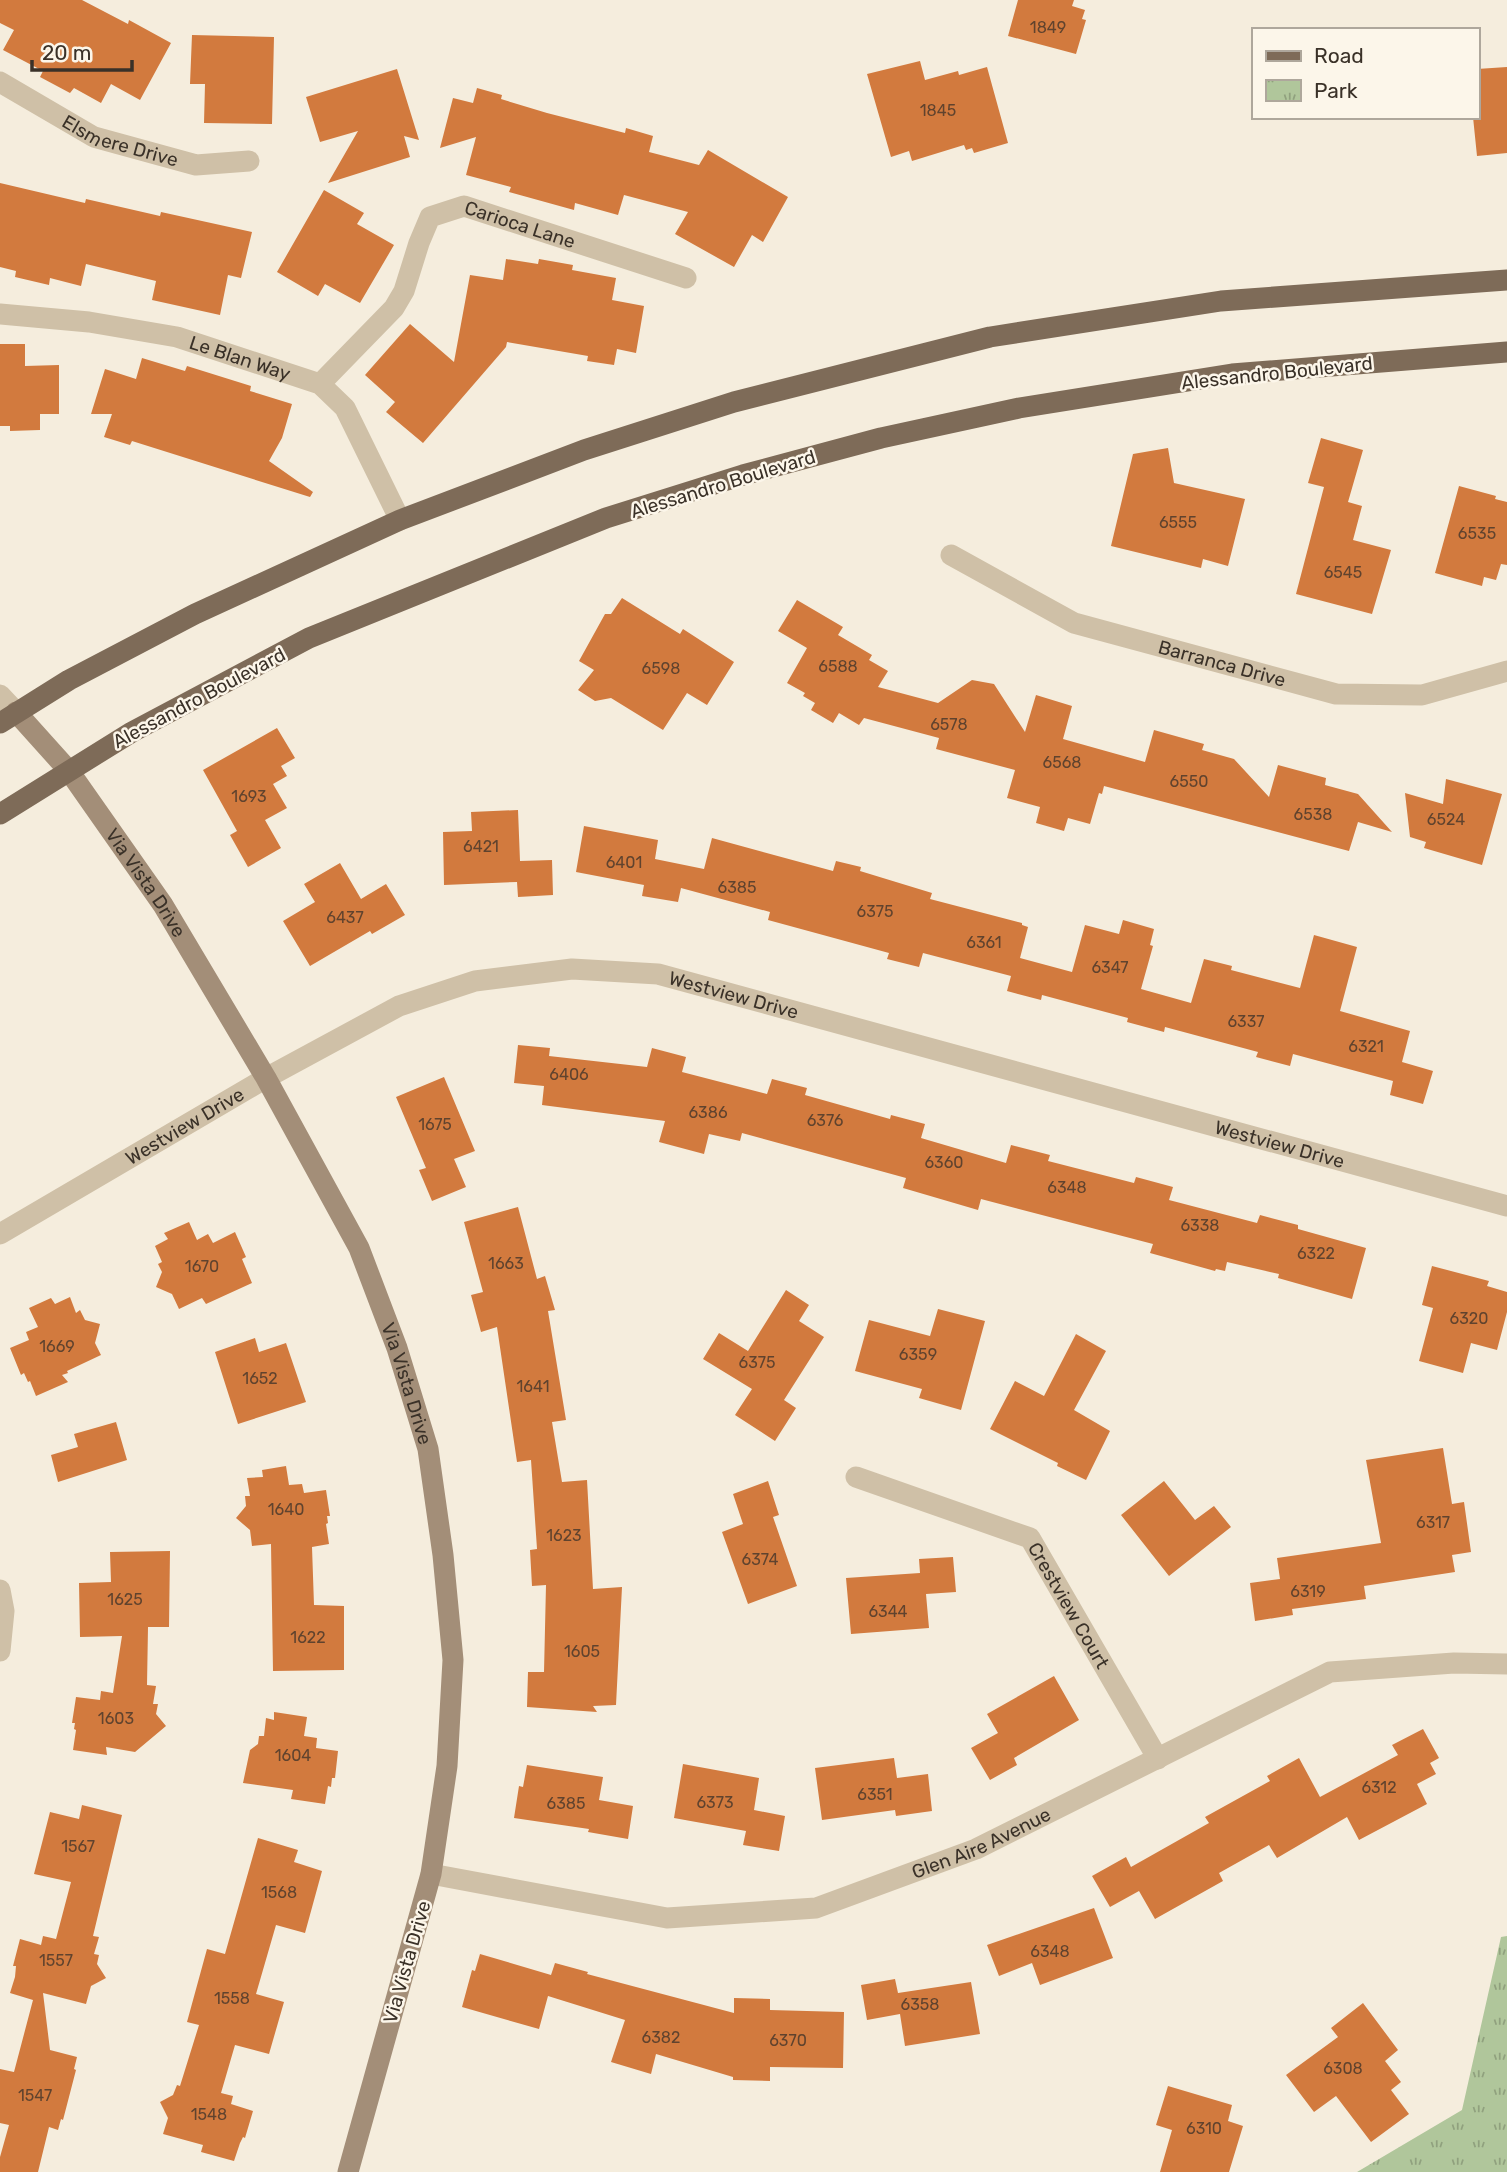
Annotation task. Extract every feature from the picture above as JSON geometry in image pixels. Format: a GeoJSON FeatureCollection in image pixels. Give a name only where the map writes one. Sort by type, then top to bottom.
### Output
{"type":"FeatureCollection","features":[{"type":"Feature","properties":{"kind":"main road"},"geometry":{"type":"LineString","coordinates":[[8,717],[69,680],[195,614],[400,520],[584,450],[734,402],[990,337],[1221,301],[1507,280]]}},
{"type":"Feature","properties":{"kind":"main road","name":"Alessandro Boulevard"},"geometry":{"type":"LineString","coordinates":[[0,814],[132,732],[309,638],[606,519],[744,475],[881,438],[1019,408],[1232,374],[1507,352]]}},
{"type":"Feature","properties":{"kind":"street","name":"Elsmere Drive"},"geometry":{"type":"LineString","coordinates":[[0,82],[94,137],[196,164],[249,161]]}},
{"type":"Feature","properties":{"kind":"street","name":"Carioca Lane"},"geometry":{"type":"LineString","coordinates":[[320,384],[394,308],[404,291],[430,217],[464,205],[686,278]]}},
{"type":"Feature","properties":{"kind":"street","name":"Le Blan Way"},"geometry":{"type":"LineString","coordinates":[[0,314],[89,322],[177,337],[320,384],[345,408],[400,520]]}},
{"type":"Feature","properties":{"kind":"street","name":"Barranca Drive"},"geometry":{"type":"LineString","coordinates":[[951,555],[1074,623],[1336,694],[1422,695],[1507,671]]}},
{"type":"Feature","properties":{"kind":"street","name":"Via Vista Drive"},"geometry":{"type":"LineString","coordinates":[[0,695],[8,717],[69,771],[163,905],[266,1078],[359,1248],[397,1348],[428,1449],[443,1555],[453,1660],[447,1766],[431,1874],[348,2172]]}},
{"type":"Feature","properties":{"kind":"street","name":"Westview Drive"},"geometry":{"type":"LineString","coordinates":[[0,1234],[266,1078],[400,1006],[474,981],[572,969],[658,974],[1507,1206]]}},
{"type":"Feature","properties":{"kind":"street","name":"Crestview Court"},"geometry":{"type":"LineString","coordinates":[[856,1477],[1030,1538],[1158,1759]]}},
{"type":"Feature","properties":{"kind":"street"},"geometry":{"type":"LineString","coordinates":[[0,1590],[4,1611],[0,1651]]}},
{"type":"Feature","properties":{"kind":"street","name":"Glen Aire Avenue"},"geometry":{"type":"LineString","coordinates":[[431,1874],[667,1918],[816,1908],[976,1849],[1330,1672],[1454,1663],[1507,1664]]}},
{"type":"Feature","properties":{"kind":"green space"},"geometry":{"type":"Polygon","coordinates":[[[1507,1936],[1507,2172],[1357,2172],[1462,2110],[1501,1937],[1507,1936]]]}},
{"type":"Feature","properties":{"kind":"building"},"geometry":{"type":"Polygon","coordinates":[[[0,0],[82,0],[128,24],[129,20],[171,43],[140,100],[111,84],[101,103],[74,88],[70,93],[40,77],[43,71],[3,50],[14,30],[0,23],[0,0]]]}},
{"type":"Feature","properties":{"kind":"building"},"geometry":{"type":"Polygon","coordinates":[[[1018,0],[1074,0],[1072,6],[1085,10],[1082,19],[1086,20],[1076,54],[1008,36],[1018,0]]]}},
{"type":"Feature","properties":{"kind":"building"},"geometry":{"type":"Polygon","coordinates":[[[192,35],[274,37],[272,124],[204,123],[205,84],[190,84],[192,35]]]}},
{"type":"Feature","properties":{"kind":"building"},"geometry":{"type":"Polygon","coordinates":[[[920,61],[925,80],[987,67],[1008,143],[974,153],[972,148],[966,150],[964,145],[912,161],[909,151],[891,157],[867,74],[920,61]]]}},
{"type":"Feature","properties":{"kind":"building"},"geometry":{"type":"Polygon","coordinates":[[[1507,67],[1507,153],[1477,156],[1473,119],[1479,119],[1479,69],[1507,67]]]}},
{"type":"Feature","properties":{"kind":"building"},"geometry":{"type":"Polygon","coordinates":[[[397,69],[419,140],[404,136],[410,157],[328,183],[358,131],[320,142],[306,97],[397,69]]]}},
{"type":"Feature","properties":{"kind":"building"},"geometry":{"type":"Polygon","coordinates":[[[477,88],[502,95],[501,99],[547,113],[625,133],[626,128],[653,136],[649,152],[699,165],[708,150],[788,197],[763,242],[752,235],[734,267],[675,234],[688,212],[624,195],[618,215],[575,203],[574,210],[509,192],[511,187],[466,175],[476,137],[440,148],[453,98],[473,103],[477,88]]]}},
{"type":"Feature","properties":{"kind":"building"},"geometry":{"type":"Polygon","coordinates":[[[0,183],[85,203],[86,199],[160,216],[161,212],[252,232],[241,278],[228,275],[220,315],[152,300],[156,281],[86,264],[81,286],[50,278],[49,285],[15,277],[16,271],[0,267],[0,183]]]}},
{"type":"Feature","properties":{"kind":"building"},"geometry":{"type":"Polygon","coordinates":[[[324,190],[364,213],[357,224],[394,245],[360,303],[325,284],[318,296],[277,272],[324,190]]]}},
{"type":"Feature","properties":{"kind":"building"},"geometry":{"type":"Polygon","coordinates":[[[506,259],[538,264],[539,259],[573,265],[572,270],[616,278],[612,300],[644,306],[636,353],[617,349],[614,365],[587,361],[588,356],[507,342],[506,347],[423,443],[386,412],[395,402],[365,375],[410,324],[454,362],[470,275],[503,280],[506,259]]]}},
{"type":"Feature","properties":{"kind":"building"},"geometry":{"type":"Polygon","coordinates":[[[0,344],[25,344],[25,366],[59,365],[59,414],[40,414],[40,430],[10,431],[10,426],[0,426],[0,344]]]}},
{"type":"Feature","properties":{"kind":"building"},"geometry":{"type":"Polygon","coordinates":[[[142,358],[185,371],[187,366],[251,386],[250,391],[292,404],[282,438],[269,461],[313,492],[310,497],[132,441],[130,445],[104,437],[112,414],[91,414],[105,369],[136,379],[142,358]]]}},
{"type":"Feature","properties":{"kind":"building"},"geometry":{"type":"Polygon","coordinates":[[[1321,438],[1363,450],[1348,502],[1362,506],[1353,540],[1391,550],[1372,614],[1296,594],[1324,487],[1308,483],[1321,438]]]}},
{"type":"Feature","properties":{"kind":"building"},"geometry":{"type":"Polygon","coordinates":[[[1168,448],[1174,483],[1245,499],[1228,566],[1203,559],[1201,568],[1111,546],[1133,454],[1168,448]]]}},
{"type":"Feature","properties":{"kind":"building"},"geometry":{"type":"Polygon","coordinates":[[[1459,486],[1496,496],[1495,499],[1507,502],[1507,565],[1501,564],[1496,580],[1484,577],[1482,586],[1435,573],[1459,486]]]}},
{"type":"Feature","properties":{"kind":"building"},"geometry":{"type":"Polygon","coordinates":[[[622,598],[680,634],[683,629],[734,662],[707,705],[687,693],[663,730],[611,698],[595,701],[578,690],[594,670],[579,661],[605,614],[611,614],[622,598]]]}},
{"type":"Feature","properties":{"kind":"building"},"geometry":{"type":"Polygon","coordinates":[[[797,600],[843,627],[838,635],[872,655],[869,660],[888,671],[878,687],[938,703],[972,680],[994,684],[1025,732],[1036,695],[1072,706],[1063,739],[1145,762],[1154,730],[1204,744],[1202,750],[1234,759],[1269,797],[1278,765],[1326,778],[1325,785],[1358,794],[1392,832],[1358,822],[1349,851],[1104,786],[1102,794],[1099,793],[1090,824],[1068,818],[1064,831],[1036,823],[1040,807],[1007,798],[1015,770],[936,749],[939,738],[864,718],[859,725],[839,713],[833,723],[811,710],[815,703],[803,696],[805,693],[787,683],[807,648],[778,631],[797,600]]]}},
{"type":"Feature","properties":{"kind":"building"},"geometry":{"type":"Polygon","coordinates":[[[277,728],[295,758],[281,766],[287,776],[273,784],[287,808],[265,820],[281,848],[248,867],[230,835],[237,831],[203,770],[277,728]]]}},
{"type":"Feature","properties":{"kind":"building"},"geometry":{"type":"Polygon","coordinates":[[[1446,779],[1502,794],[1482,865],[1424,848],[1426,842],[1410,837],[1405,793],[1443,804],[1446,779]]]}},
{"type":"Feature","properties":{"kind":"building"},"geometry":{"type":"Polygon","coordinates":[[[518,810],[520,861],[552,860],[553,895],[518,897],[517,882],[444,885],[443,832],[472,831],[471,812],[518,810]]]}},
{"type":"Feature","properties":{"kind":"building"},"geometry":{"type":"Polygon","coordinates":[[[584,826],[658,840],[655,859],[704,869],[712,838],[833,871],[836,861],[861,867],[860,871],[932,893],[930,899],[1022,923],[1028,927],[1020,958],[1072,972],[1085,925],[1119,934],[1123,920],[1154,929],[1150,945],[1153,946],[1141,989],[1191,1003],[1204,959],[1232,966],[1231,970],[1300,988],[1314,935],[1357,947],[1340,1011],[1410,1031],[1402,1062],[1433,1071],[1423,1104],[1390,1095],[1393,1081],[1293,1054],[1290,1066],[1256,1057],[1258,1052],[1165,1027],[1164,1032],[1127,1022],[1128,1018],[1042,995],[1041,1000],[1007,991],[1011,976],[923,953],[919,967],[887,959],[889,953],[768,920],[770,912],[681,888],[678,902],[642,896],[644,885],[576,872],[584,826]]]}},
{"type":"Feature","properties":{"kind":"building"},"geometry":{"type":"Polygon","coordinates":[[[340,863],[361,899],[386,884],[405,915],[372,934],[370,931],[310,966],[283,921],[315,902],[304,884],[340,863]]]}},
{"type":"Feature","properties":{"kind":"building"},"geometry":{"type":"Polygon","coordinates":[[[518,1045],[550,1048],[549,1056],[647,1067],[652,1048],[686,1057],[682,1072],[767,1094],[772,1079],[807,1088],[805,1095],[890,1119],[891,1115],[925,1124],[921,1138],[1006,1163],[1011,1145],[1050,1155],[1048,1161],[1134,1183],[1136,1177],[1173,1187],[1169,1200],[1257,1223],[1260,1215],[1366,1248],[1352,1299],[1278,1278],[1279,1274],[1227,1262],[1225,1271],[1215,1271],[1150,1253],[1153,1244],[981,1199],[978,1210],[903,1188],[906,1178],[742,1133],[740,1141],[709,1134],[704,1154],[659,1142],[665,1121],[542,1105],[544,1086],[514,1083],[518,1045]]]}},
{"type":"Feature","properties":{"kind":"building"},"geometry":{"type":"Polygon","coordinates":[[[444,1077],[475,1151],[454,1159],[466,1187],[432,1201],[419,1170],[426,1168],[396,1097],[444,1077]]]}},
{"type":"Feature","properties":{"kind":"building"},"geometry":{"type":"Polygon","coordinates":[[[518,1207],[537,1279],[545,1276],[555,1310],[548,1311],[566,1420],[552,1422],[562,1482],[587,1480],[593,1589],[622,1587],[616,1705],[593,1706],[597,1712],[527,1707],[528,1672],[544,1672],[546,1585],[532,1586],[530,1550],[537,1549],[531,1460],[517,1462],[497,1327],[481,1332],[471,1295],[483,1292],[464,1222],[518,1207]]]}},
{"type":"Feature","properties":{"kind":"building"},"geometry":{"type":"Polygon","coordinates":[[[189,1222],[197,1240],[208,1234],[213,1243],[235,1232],[246,1257],[242,1259],[252,1283],[206,1304],[202,1298],[179,1309],[172,1294],[156,1287],[162,1272],[158,1264],[162,1262],[155,1246],[168,1239],[164,1233],[189,1222]]]}},
{"type":"Feature","properties":{"kind":"building"},"geometry":{"type":"Polygon","coordinates":[[[1432,1266],[1489,1281],[1487,1286],[1507,1292],[1507,1312],[1497,1350],[1471,1343],[1463,1373],[1419,1361],[1433,1308],[1422,1305],[1432,1266]]]}},
{"type":"Feature","properties":{"kind":"building"},"geometry":{"type":"Polygon","coordinates":[[[786,1290],[809,1305],[799,1321],[824,1337],[784,1400],[796,1408],[775,1441],[735,1415],[752,1389],[703,1359],[719,1333],[748,1351],[786,1290]]]}},
{"type":"Feature","properties":{"kind":"building"},"geometry":{"type":"Polygon","coordinates":[[[70,1297],[76,1313],[80,1310],[85,1320],[100,1324],[95,1343],[101,1355],[62,1375],[68,1382],[36,1396],[30,1381],[28,1382],[24,1373],[21,1375],[10,1348],[29,1340],[26,1332],[38,1327],[29,1308],[51,1298],[55,1304],[70,1297]]]}},
{"type":"Feature","properties":{"kind":"building"},"geometry":{"type":"Polygon","coordinates":[[[938,1309],[985,1321],[961,1410],[919,1398],[922,1389],[855,1371],[869,1320],[930,1336],[938,1309]]]}},
{"type":"Feature","properties":{"kind":"building"},"geometry":{"type":"Polygon","coordinates":[[[1076,1334],[1106,1351],[1074,1410],[1110,1431],[1086,1480],[990,1429],[1015,1381],[1044,1396],[1076,1334]]]}},
{"type":"Feature","properties":{"kind":"building"},"geometry":{"type":"Polygon","coordinates":[[[255,1338],[259,1352],[286,1343],[306,1402],[238,1424],[215,1352],[255,1338]]]}},
{"type":"Feature","properties":{"kind":"building"},"geometry":{"type":"Polygon","coordinates":[[[116,1422],[127,1460],[58,1482],[51,1455],[78,1447],[74,1434],[116,1422]]]}},
{"type":"Feature","properties":{"kind":"building"},"geometry":{"type":"Polygon","coordinates":[[[1443,1448],[1452,1504],[1464,1502],[1471,1552],[1452,1555],[1455,1572],[1364,1586],[1366,1599],[1292,1609],[1293,1615],[1255,1621],[1250,1583],[1280,1579],[1277,1558],[1381,1543],[1366,1460],[1443,1448]]]}},
{"type":"Feature","properties":{"kind":"building"},"geometry":{"type":"Polygon","coordinates":[[[286,1466],[289,1485],[302,1484],[304,1493],[326,1490],[330,1516],[327,1516],[326,1524],[329,1544],[312,1547],[314,1605],[344,1606],[344,1670],[273,1671],[271,1544],[252,1546],[250,1530],[236,1518],[246,1506],[245,1496],[250,1496],[247,1478],[263,1477],[262,1470],[286,1466]]]}},
{"type":"Feature","properties":{"kind":"building"},"geometry":{"type":"Polygon","coordinates":[[[768,1481],[779,1515],[773,1517],[797,1586],[748,1604],[722,1532],[743,1524],[733,1494],[768,1481]]]}},
{"type":"Feature","properties":{"kind":"building"},"geometry":{"type":"Polygon","coordinates":[[[1164,1481],[1195,1520],[1214,1506],[1231,1527],[1169,1576],[1121,1515],[1164,1481]]]}},
{"type":"Feature","properties":{"kind":"building"},"geometry":{"type":"Polygon","coordinates":[[[170,1551],[169,1627],[148,1627],[147,1685],[156,1686],[153,1704],[158,1704],[156,1714],[166,1726],[135,1752],[106,1747],[107,1755],[73,1750],[76,1730],[75,1723],[72,1723],[76,1697],[100,1700],[101,1691],[113,1693],[122,1636],[80,1637],[79,1583],[111,1582],[110,1552],[170,1551]]]}},
{"type":"Feature","properties":{"kind":"building"},"geometry":{"type":"Polygon","coordinates":[[[953,1557],[956,1592],[926,1594],[929,1628],[851,1634],[846,1578],[920,1573],[919,1559],[953,1557]]]}},
{"type":"Feature","properties":{"kind":"building"},"geometry":{"type":"Polygon","coordinates":[[[1054,1676],[1079,1720],[1014,1758],[1017,1765],[990,1780],[971,1748],[998,1733],[987,1714],[1054,1676]]]}},
{"type":"Feature","properties":{"kind":"building"},"geometry":{"type":"Polygon","coordinates":[[[274,1712],[307,1717],[304,1736],[317,1738],[316,1748],[338,1751],[335,1778],[332,1778],[331,1787],[328,1786],[325,1804],[291,1799],[293,1790],[243,1783],[250,1750],[258,1744],[259,1736],[264,1736],[266,1718],[274,1720],[274,1712]]]}},
{"type":"Feature","properties":{"kind":"building"},"geometry":{"type":"Polygon","coordinates":[[[1423,1729],[1439,1758],[1430,1763],[1436,1774],[1417,1784],[1427,1804],[1359,1840],[1347,1817],[1277,1858],[1269,1845],[1219,1873],[1223,1881],[1155,1919],[1139,1891],[1110,1907],[1092,1876],[1126,1857],[1131,1867],[1209,1823],[1205,1817],[1270,1781],[1267,1776],[1299,1758],[1320,1797],[1398,1755],[1392,1745],[1423,1729]]]}},
{"type":"Feature","properties":{"kind":"building"},"geometry":{"type":"Polygon","coordinates":[[[894,1758],[897,1778],[928,1774],[932,1811],[896,1816],[895,1810],[822,1820],[815,1768],[894,1758]]]}},
{"type":"Feature","properties":{"kind":"building"},"geometry":{"type":"Polygon","coordinates":[[[683,1764],[759,1778],[754,1810],[785,1816],[779,1851],[743,1845],[746,1831],[674,1818],[683,1764]]]}},
{"type":"Feature","properties":{"kind":"building"},"geometry":{"type":"Polygon","coordinates":[[[527,1765],[603,1777],[599,1800],[633,1806],[628,1839],[588,1832],[589,1829],[514,1818],[519,1786],[523,1787],[527,1765]]]}},
{"type":"Feature","properties":{"kind":"building"},"geometry":{"type":"Polygon","coordinates":[[[82,1805],[122,1815],[93,1936],[99,1937],[94,1954],[99,1955],[97,1964],[106,1978],[91,1986],[86,2004],[43,1993],[50,2050],[77,2057],[76,2070],[63,2120],[61,2119],[58,2130],[49,2127],[38,2172],[0,2172],[0,2157],[9,2125],[0,2123],[0,2069],[14,2072],[33,2000],[10,1993],[15,1977],[16,1966],[13,1966],[20,1939],[41,1945],[43,1936],[56,1939],[71,1882],[34,1874],[50,1812],[79,1819],[82,1805]]]}},
{"type":"Feature","properties":{"kind":"building"},"geometry":{"type":"Polygon","coordinates":[[[258,1838],[298,1850],[294,1862],[322,1871],[305,1933],[276,1925],[256,1994],[284,2002],[269,2054],[235,2045],[221,2093],[233,2096],[231,2104],[253,2111],[245,2138],[243,2137],[240,2143],[234,2161],[201,2152],[203,2145],[163,2134],[168,2118],[160,2102],[173,2095],[177,2085],[180,2086],[199,2025],[187,2022],[207,1949],[225,1954],[258,1838]]]}},
{"type":"Feature","properties":{"kind":"building"},"geometry":{"type":"Polygon","coordinates":[[[1094,1908],[1113,1958],[1040,1985],[1032,1963],[999,1976],[987,1945],[1094,1908]]]}},
{"type":"Feature","properties":{"kind":"building"},"geometry":{"type":"Polygon","coordinates":[[[480,1954],[551,1975],[555,1963],[734,2013],[734,1998],[770,1999],[770,2010],[844,2012],[843,2068],[770,2067],[770,2081],[733,2080],[733,2077],[656,2054],[651,2074],[611,2062],[625,2020],[548,1996],[539,2029],[462,2007],[472,1970],[475,1971],[480,1954]]]}},
{"type":"Feature","properties":{"kind":"building"},"geometry":{"type":"Polygon","coordinates":[[[895,1979],[898,1993],[971,1982],[980,2034],[905,2046],[900,2014],[867,2020],[861,1985],[895,1979]]]}},
{"type":"Feature","properties":{"kind":"building"},"geometry":{"type":"Polygon","coordinates":[[[1363,2003],[1398,2050],[1385,2061],[1401,2082],[1391,2090],[1409,2114],[1371,2142],[1336,2096],[1314,2112],[1286,2075],[1338,2037],[1331,2028],[1363,2003]]]}},
{"type":"Feature","properties":{"kind":"building"},"geometry":{"type":"Polygon","coordinates":[[[1168,2086],[1232,2105],[1228,2121],[1243,2126],[1229,2172],[1160,2172],[1172,2130],[1156,2125],[1168,2086]]]}}]}
